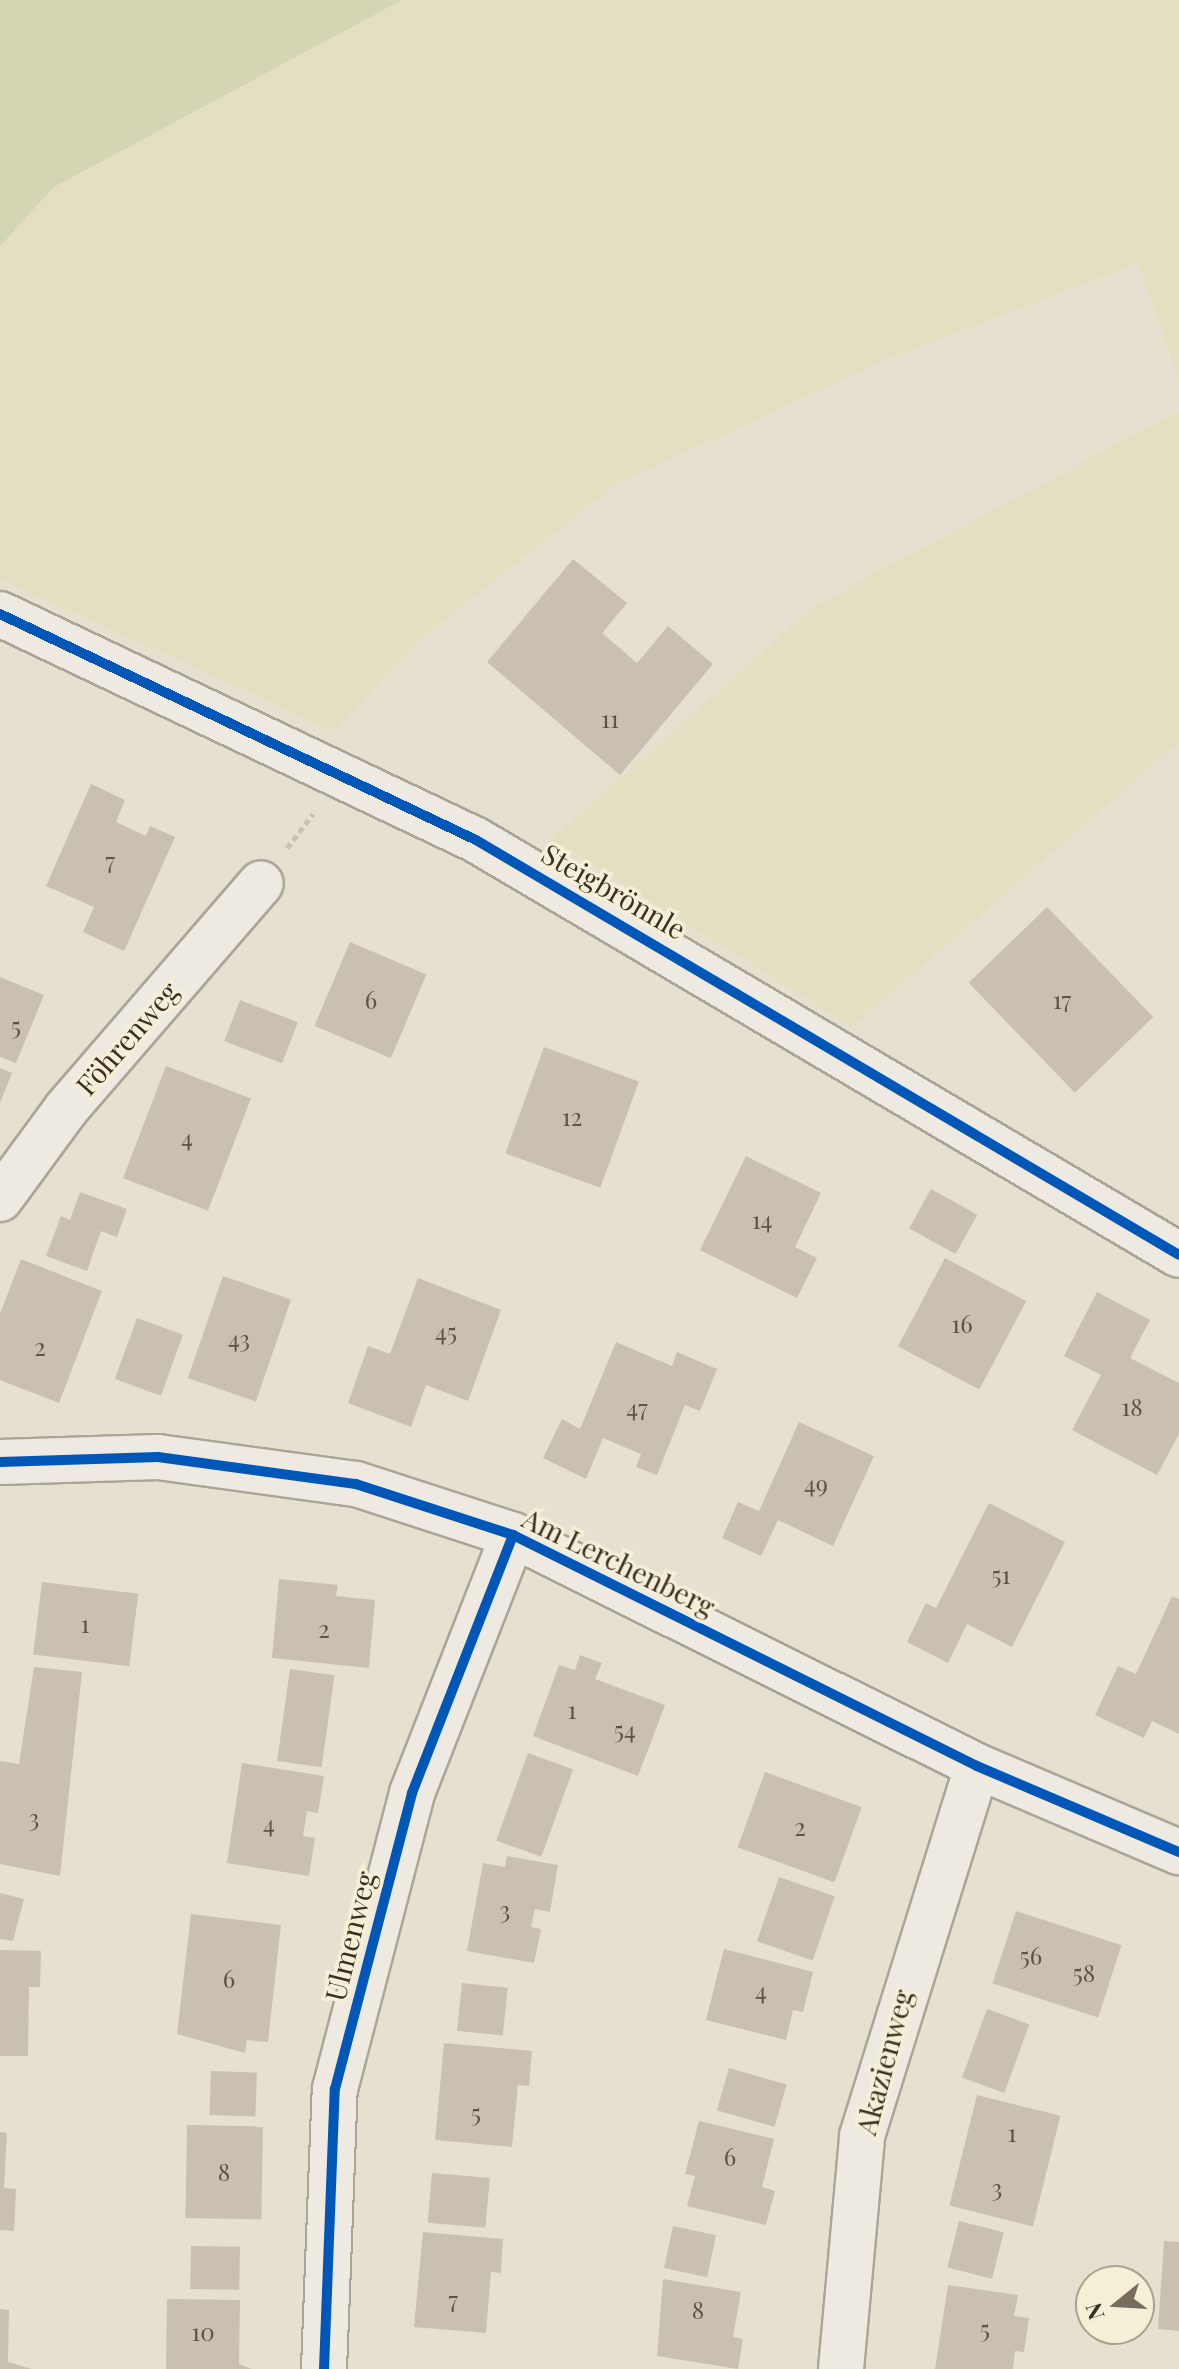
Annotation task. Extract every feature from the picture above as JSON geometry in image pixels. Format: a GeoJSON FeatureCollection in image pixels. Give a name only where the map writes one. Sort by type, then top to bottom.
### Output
{"type":"FeatureCollection","features":[{"type":"Feature","properties":{"kind":"street","name":"Steigbrönnle"},"geometry":{"type":"LineString","coordinates":[[0,614],[476,840],[738,989],[1179,1255]]}},
{"type":"Feature","properties":{"kind":"street","name":"Föhrenweg"},"geometry":{"type":"LineString","coordinates":[[0,1199],[66,1109],[261,883]]}},
{"type":"Feature","properties":{"kind":"street","name":"Am Lerchenberg"},"geometry":{"type":"LineString","coordinates":[[0,1462],[158,1457],[356,1484],[513,1535],[977,1766],[1179,1852]]}},
{"type":"Feature","properties":{"kind":"street","name":"Ulmenweg"},"geometry":{"type":"LineString","coordinates":[[324,2369],[335,2089],[412,1793],[513,1535]]}},
{"type":"Feature","properties":{"kind":"street","name":"Akazienweg"},"geometry":{"type":"LineString","coordinates":[[841,2369],[862,2136],[977,1766]]}},
{"type":"Feature","properties":{"kind":"path"},"geometry":{"type":"LineString","coordinates":[[261,883],[342,775]]}},
{"type":"Feature","properties":{"kind":"shaded area"},"geometry":{"type":"Polygon","coordinates":[[[402,0],[1179,0],[1179,378],[1138,263],[887,359],[616,484],[421,639],[334,731],[0,579],[0,246],[54,187],[402,0]]]}},
{"type":"Feature","properties":{"kind":"shaded area"},"geometry":{"type":"Polygon","coordinates":[[[1179,411],[1179,742],[852,1027],[552,839],[814,606],[1179,411]]]}},
{"type":"Feature","properties":{"kind":"green space"},"geometry":{"type":"Polygon","coordinates":[[[0,0],[402,0],[54,187],[0,246],[0,0]]]}},
{"type":"Feature","properties":{"kind":"building"},"geometry":{"type":"Polygon","coordinates":[[[573,559],[627,603],[602,633],[637,663],[668,626],[713,664],[620,775],[487,662],[573,559]]]}},
{"type":"Feature","properties":{"kind":"building"},"geometry":{"type":"Polygon","coordinates":[[[91,784],[125,800],[116,822],[146,836],[150,826],[175,837],[124,951],[83,932],[94,907],[46,886],[91,784]]]}},
{"type":"Feature","properties":{"kind":"building"},"geometry":{"type":"Polygon","coordinates":[[[1047,907],[1153,1017],[1075,1093],[969,983],[1047,907]]]}},
{"type":"Feature","properties":{"kind":"building"},"geometry":{"type":"Polygon","coordinates":[[[350,942],[426,974],[391,1058],[314,1026],[350,942]]]}},
{"type":"Feature","properties":{"kind":"building"},"geometry":{"type":"Polygon","coordinates":[[[0,977],[44,995],[16,1063],[0,1057],[0,977]]]}},
{"type":"Feature","properties":{"kind":"building"},"geometry":{"type":"Polygon","coordinates":[[[240,1000],[298,1022],[282,1063],[224,1041],[240,1000]]]}},
{"type":"Feature","properties":{"kind":"building"},"geometry":{"type":"Polygon","coordinates":[[[544,1047],[639,1082],[600,1188],[505,1153],[544,1047]]]}},
{"type":"Feature","properties":{"kind":"building"},"geometry":{"type":"Polygon","coordinates":[[[166,1066],[251,1099],[208,1211],[123,1178],[166,1066]]]}},
{"type":"Feature","properties":{"kind":"building"},"geometry":{"type":"Polygon","coordinates":[[[0,1068],[12,1073],[0,1103],[0,1068]]]}},
{"type":"Feature","properties":{"kind":"building"},"geometry":{"type":"Polygon","coordinates":[[[746,1156],[821,1193],[795,1247],[817,1258],[797,1298],[700,1250],[746,1156]]]}},
{"type":"Feature","properties":{"kind":"building"},"geometry":{"type":"Polygon","coordinates":[[[931,1189],[977,1215],[956,1254],[909,1228],[931,1189]]]}},
{"type":"Feature","properties":{"kind":"building"},"geometry":{"type":"Polygon","coordinates":[[[80,1192],[127,1209],[117,1237],[101,1231],[87,1271],[46,1256],[61,1216],[70,1220],[80,1192]]]}},
{"type":"Feature","properties":{"kind":"building"},"geometry":{"type":"Polygon","coordinates":[[[945,1258],[1026,1301],[979,1389],[898,1346],[945,1258]]]}},
{"type":"Feature","properties":{"kind":"building"},"geometry":{"type":"Polygon","coordinates":[[[21,1259],[102,1291],[59,1403],[0,1380],[0,1314],[21,1259]]]}},
{"type":"Feature","properties":{"kind":"building"},"geometry":{"type":"Polygon","coordinates":[[[223,1276],[291,1299],[256,1402],[188,1378],[223,1276]]]}},
{"type":"Feature","properties":{"kind":"building"},"geometry":{"type":"Polygon","coordinates":[[[418,1278],[501,1310],[468,1401],[426,1385],[411,1427],[348,1403],[368,1346],[390,1354],[418,1278]]]}},
{"type":"Feature","properties":{"kind":"building"},"geometry":{"type":"Polygon","coordinates":[[[1097,1292],[1150,1320],[1130,1358],[1179,1383],[1179,1434],[1157,1475],[1072,1430],[1101,1375],[1064,1356],[1097,1292]]]}},
{"type":"Feature","properties":{"kind":"building"},"geometry":{"type":"Polygon","coordinates":[[[137,1318],[183,1335],[161,1396],[115,1379],[137,1318]]]}},
{"type":"Feature","properties":{"kind":"building"},"geometry":{"type":"Polygon","coordinates":[[[616,1342],[672,1366],[677,1352],[717,1369],[700,1411],[685,1405],[657,1475],[636,1467],[641,1454],[603,1438],[586,1479],[543,1458],[562,1419],[580,1429],[616,1342]]]}},
{"type":"Feature","properties":{"kind":"building"},"geometry":{"type":"Polygon","coordinates":[[[799,1422],[874,1456],[833,1546],[778,1520],[761,1556],[722,1538],[738,1502],[759,1511],[799,1422]]]}},
{"type":"Feature","properties":{"kind":"building"},"geometry":{"type":"Polygon","coordinates":[[[989,1503],[1065,1542],[1012,1647],[967,1624],[948,1663],[907,1642],[926,1603],[936,1608],[989,1503]]]}},
{"type":"Feature","properties":{"kind":"building"},"geometry":{"type":"Polygon","coordinates":[[[279,1579],[338,1585],[336,1596],[375,1600],[369,1668],[272,1658],[279,1579]]]}},
{"type":"Feature","properties":{"kind":"building"},"geometry":{"type":"Polygon","coordinates":[[[42,1582],[138,1594],[129,1666],[33,1654],[42,1582]]]}},
{"type":"Feature","properties":{"kind":"building"},"geometry":{"type":"Polygon","coordinates":[[[1172,1596],[1179,1599],[1179,1734],[1152,1721],[1144,1738],[1095,1715],[1118,1666],[1136,1674],[1172,1596]]]}},
{"type":"Feature","properties":{"kind":"building"},"geometry":{"type":"Polygon","coordinates":[[[580,1655],[602,1663],[595,1679],[665,1705],[638,1776],[533,1736],[559,1665],[575,1670],[580,1655]]]}},
{"type":"Feature","properties":{"kind":"building"},"geometry":{"type":"Polygon","coordinates":[[[34,1667],[82,1672],[60,1876],[0,1864],[0,1761],[19,1764],[34,1667]]]}},
{"type":"Feature","properties":{"kind":"building"},"geometry":{"type":"Polygon","coordinates":[[[290,1669],[335,1675],[322,1767],[277,1761],[290,1669]]]}},
{"type":"Feature","properties":{"kind":"building"},"geometry":{"type":"Polygon","coordinates":[[[528,1753],[573,1769],[541,1857],[496,1840],[528,1753]]]}},
{"type":"Feature","properties":{"kind":"building"},"geometry":{"type":"Polygon","coordinates":[[[242,1763],[324,1776],[318,1813],[307,1811],[303,1836],[315,1838],[309,1876],[227,1863],[242,1763]]]}},
{"type":"Feature","properties":{"kind":"building"},"geometry":{"type":"Polygon","coordinates":[[[765,1772],[862,1807],[834,1882],[738,1847],[765,1772]]]}},
{"type":"Feature","properties":{"kind":"building"},"geometry":{"type":"Polygon","coordinates":[[[507,1856],[558,1865],[550,1912],[535,1909],[531,1927],[541,1929],[534,1963],[467,1951],[483,1863],[505,1867],[507,1856]]]}},
{"type":"Feature","properties":{"kind":"building"},"geometry":{"type":"Polygon","coordinates":[[[779,1877],[835,1896],[813,1961],[757,1941],[779,1877]]]}},
{"type":"Feature","properties":{"kind":"building"},"geometry":{"type":"Polygon","coordinates":[[[0,1893],[24,1899],[13,1941],[0,1939],[0,1893]]]}},
{"type":"Feature","properties":{"kind":"building"},"geometry":{"type":"Polygon","coordinates":[[[1016,1911],[1122,1945],[1098,2018],[993,1983],[1016,1911]]]}},
{"type":"Feature","properties":{"kind":"building"},"geometry":{"type":"Polygon","coordinates":[[[191,1914],[281,1925],[268,2042],[247,2040],[245,2053],[177,2034],[191,1914]]]}},
{"type":"Feature","properties":{"kind":"building"},"geometry":{"type":"Polygon","coordinates":[[[724,1949],[813,1972],[803,2012],[793,2010],[786,2040],[706,2020],[724,1949]]]}},
{"type":"Feature","properties":{"kind":"building"},"geometry":{"type":"Polygon","coordinates":[[[0,1950],[41,1951],[40,1987],[29,1987],[28,2056],[0,2056],[0,1950]]]}},
{"type":"Feature","properties":{"kind":"building"},"geometry":{"type":"Polygon","coordinates":[[[462,1983],[508,1988],[503,2036],[457,2031],[462,1983]]]}},
{"type":"Feature","properties":{"kind":"building"},"geometry":{"type":"Polygon","coordinates":[[[987,2009],[1029,2024],[1004,2093],[962,2078],[987,2009]]]}},
{"type":"Feature","properties":{"kind":"building"},"geometry":{"type":"Polygon","coordinates":[[[444,2043],[532,2051],[529,2086],[518,2085],[512,2147],[435,2140],[444,2043]]]}},
{"type":"Feature","properties":{"kind":"building"},"geometry":{"type":"Polygon","coordinates":[[[729,2068],[787,2085],[775,2127],[717,2110],[729,2068]]]}},
{"type":"Feature","properties":{"kind":"building"},"geometry":{"type":"Polygon","coordinates":[[[211,2071],[257,2073],[255,2117],[209,2115],[211,2071]]]}},
{"type":"Feature","properties":{"kind":"building"},"geometry":{"type":"Polygon","coordinates":[[[977,2095],[1060,2116],[1033,2226],[949,2206],[977,2095]]]}},
{"type":"Feature","properties":{"kind":"building"},"geometry":{"type":"Polygon","coordinates":[[[699,2121],[774,2139],[762,2187],[775,2191],[766,2225],[687,2206],[695,2176],[685,2174],[699,2121]]]}},
{"type":"Feature","properties":{"kind":"building"},"geometry":{"type":"Polygon","coordinates":[[[187,2125],[263,2126],[261,2219],[185,2218],[187,2125]]]}},
{"type":"Feature","properties":{"kind":"building"},"geometry":{"type":"Polygon","coordinates":[[[0,2132],[7,2133],[4,2188],[16,2189],[14,2231],[0,2230],[0,2132]]]}},
{"type":"Feature","properties":{"kind":"building"},"geometry":{"type":"Polygon","coordinates":[[[432,2173],[490,2178],[485,2228],[428,2223],[432,2173]]]}},
{"type":"Feature","properties":{"kind":"building"},"geometry":{"type":"Polygon","coordinates":[[[959,2221],[1004,2232],[992,2279],[947,2268],[959,2221]]]}},
{"type":"Feature","properties":{"kind":"building"},"geometry":{"type":"Polygon","coordinates":[[[673,2226],[716,2235],[707,2277],[664,2268],[673,2226]]]}},
{"type":"Feature","properties":{"kind":"building"},"geometry":{"type":"Polygon","coordinates":[[[423,2232],[503,2239],[501,2273],[491,2272],[486,2333],[414,2327],[423,2232]]]}},
{"type":"Feature","properties":{"kind":"building"},"geometry":{"type":"Polygon","coordinates":[[[1164,2241],[1179,2242],[1179,2331],[1158,2329],[1164,2241]]]}},
{"type":"Feature","properties":{"kind":"building"},"geometry":{"type":"Polygon","coordinates":[[[191,2246],[240,2247],[239,2290],[190,2289],[191,2246]]]}},
{"type":"Feature","properties":{"kind":"building"},"geometry":{"type":"Polygon","coordinates":[[[663,2279],[741,2292],[733,2337],[743,2339],[738,2369],[657,2356],[663,2279]]]}},
{"type":"Feature","properties":{"kind":"building"},"geometry":{"type":"Polygon","coordinates":[[[948,2285],[1018,2295],[1014,2316],[1029,2318],[1024,2352],[1015,2351],[1013,2369],[935,2369],[948,2285]]]}},
{"type":"Feature","properties":{"kind":"building"},"geometry":{"type":"Polygon","coordinates":[[[167,2299],[240,2300],[239,2364],[252,2369],[166,2369],[167,2299]]]}},
{"type":"Feature","properties":{"kind":"building"},"geometry":{"type":"Polygon","coordinates":[[[0,2309],[9,2310],[8,2362],[32,2369],[0,2369],[0,2309]]]}},
{"type":"Feature","properties":{"kind":"cycle path"},"geometry":{"type":"LineString","coordinates":[[0,614],[476,840],[1179,1255]]}},
{"type":"Feature","properties":{"kind":"cycle path"},"geometry":{"type":"LineString","coordinates":[[0,1462],[158,1457],[356,1484],[513,1535],[977,1766],[1179,1852]]}},
{"type":"Feature","properties":{"kind":"cycle path"},"geometry":{"type":"LineString","coordinates":[[324,2369],[335,2089],[412,1793],[513,1535]]}}]}
